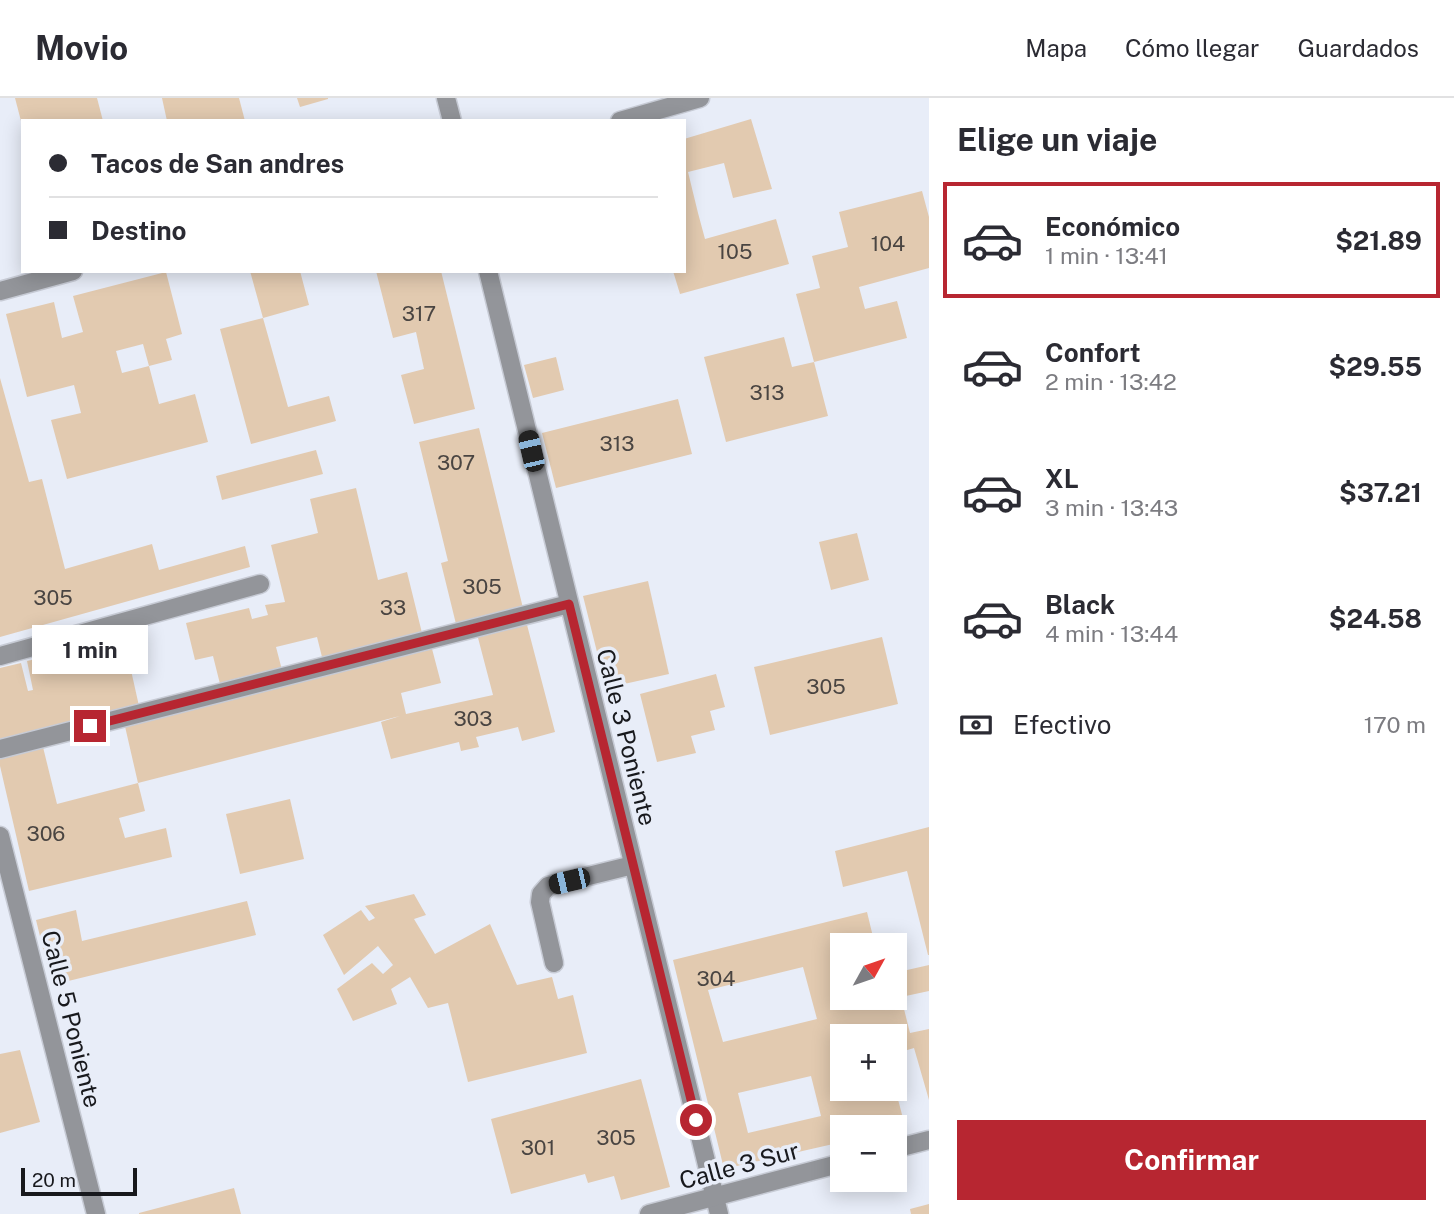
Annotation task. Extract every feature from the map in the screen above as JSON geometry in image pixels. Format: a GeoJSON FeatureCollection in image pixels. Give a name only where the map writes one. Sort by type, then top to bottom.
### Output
{"type":"FeatureCollection","features":[{"type":"Feature","properties":{"kind":"street"},"geometry":{"type":"LineString","coordinates":[[446,98],[451,119]]}},
{"type":"Feature","properties":{"kind":"street"},"geometry":{"type":"LineString","coordinates":[[627,119],[700,98]]}},
{"type":"Feature","properties":{"kind":"street"},"geometry":{"type":"LineString","coordinates":[[0,291],[67,273]]}},
{"type":"Feature","properties":{"kind":"street","name":"Calle 3 Poniente"},"geometry":{"type":"LineString","coordinates":[[488,273],[717,1205]]}},
{"type":"Feature","properties":{"kind":"street"},"geometry":{"type":"LineString","coordinates":[[0,656],[260,584]]}},
{"type":"Feature","properties":{"kind":"street"},"geometry":{"type":"LineString","coordinates":[[0,749],[569,604]]}},
{"type":"Feature","properties":{"kind":"street","name":"Calle 5 Poniente"},"geometry":{"type":"LineString","coordinates":[[0,836],[96,1214]]}},
{"type":"Feature","properties":{"kind":"street"},"geometry":{"type":"LineString","coordinates":[[554,963],[540,902],[541,894],[548,886],[634,865]]}},
{"type":"Feature","properties":{"kind":"street"},"geometry":{"type":"LineString","coordinates":[[907,1146],[929,1140]]}},
{"type":"Feature","properties":{"kind":"street","name":"Calle 3 Sur"},"geometry":{"type":"LineString","coordinates":[[649,1214],[717,1205],[830,1167]]}},
{"type":"Feature","properties":{"kind":"building"},"geometry":{"type":"Polygon","coordinates":[[[15,98],[97,98],[102,119],[21,119],[15,98]]]}},
{"type":"Feature","properties":{"kind":"building"},"geometry":{"type":"Polygon","coordinates":[[[162,98],[239,98],[244,119],[167,119],[162,98]]]}},
{"type":"Feature","properties":{"kind":"building"},"geometry":{"type":"Polygon","coordinates":[[[297,98],[328,98],[328,99],[300,107],[297,98]]]}},
{"type":"Feature","properties":{"kind":"building"},"geometry":{"type":"Polygon","coordinates":[[[751,119],[772,189],[733,198],[724,163],[688,172],[698,213],[705,239],[776,219],[789,264],[680,294],[674,273],[686,273],[686,138],[751,119]]]}},
{"type":"Feature","properties":{"kind":"building"},"geometry":{"type":"Polygon","coordinates":[[[922,191],[929,217],[929,268],[859,287],[865,309],[897,301],[907,338],[814,362],[796,294],[820,288],[812,256],[848,247],[839,212],[922,191]]]}},
{"type":"Feature","properties":{"kind":"building"},"geometry":{"type":"Polygon","coordinates":[[[166,273],[182,334],[166,339],[172,360],[149,366],[159,404],[195,394],[208,442],[67,479],[51,420],[81,413],[74,385],[27,397],[6,314],[54,302],[62,338],[83,332],[73,296],[166,273]],[[143,344],[116,351],[122,373],[149,366],[143,344]]]}},
{"type":"Feature","properties":{"kind":"building"},"geometry":{"type":"Polygon","coordinates":[[[251,273],[301,273],[309,305],[263,318],[251,273]]]}},
{"type":"Feature","properties":{"kind":"building"},"geometry":{"type":"Polygon","coordinates":[[[377,273],[441,273],[475,409],[414,424],[401,375],[424,369],[416,332],[393,338],[377,273]]]}},
{"type":"Feature","properties":{"kind":"building"},"geometry":{"type":"Polygon","coordinates":[[[263,318],[288,407],[329,396],[336,421],[251,444],[220,329],[263,318]]]}},
{"type":"Feature","properties":{"kind":"building"},"geometry":{"type":"Polygon","coordinates":[[[784,337],[792,367],[814,362],[828,416],[726,442],[704,357],[784,337]]]}},
{"type":"Feature","properties":{"kind":"building"},"geometry":{"type":"Polygon","coordinates":[[[556,357],[564,390],[533,398],[524,365],[556,357]]]}},
{"type":"Feature","properties":{"kind":"building"},"geometry":{"type":"Polygon","coordinates":[[[0,378],[29,482],[42,479],[65,569],[152,544],[159,570],[245,546],[250,567],[0,637],[0,378]]]}},
{"type":"Feature","properties":{"kind":"building"},"geometry":{"type":"Polygon","coordinates":[[[678,399],[692,454],[556,488],[542,433],[678,399]]]}},
{"type":"Feature","properties":{"kind":"building"},"geometry":{"type":"Polygon","coordinates":[[[479,428],[523,608],[456,624],[441,563],[448,561],[419,442],[479,428]]]}},
{"type":"Feature","properties":{"kind":"building"},"geometry":{"type":"Polygon","coordinates":[[[316,450],[323,474],[222,500],[216,476],[316,450]]]}},
{"type":"Feature","properties":{"kind":"building"},"geometry":{"type":"Polygon","coordinates":[[[356,488],[378,580],[407,572],[422,633],[322,657],[317,637],[276,647],[282,670],[220,684],[213,656],[195,660],[186,623],[249,608],[252,619],[268,615],[265,605],[285,602],[271,545],[318,533],[310,499],[356,488]]]}},
{"type":"Feature","properties":{"kind":"building"},"geometry":{"type":"Polygon","coordinates":[[[857,533],[869,580],[831,590],[819,542],[857,533]]]}},
{"type":"Feature","properties":{"kind":"building"},"geometry":{"type":"Polygon","coordinates":[[[648,581],[669,674],[606,688],[583,596],[648,581]]]}},
{"type":"Feature","properties":{"kind":"building"},"geometry":{"type":"Polygon","coordinates":[[[526,621],[555,732],[522,741],[518,727],[476,737],[479,747],[461,751],[459,742],[391,759],[381,722],[400,716],[138,783],[124,722],[431,645],[441,683],[401,693],[406,714],[493,695],[477,634],[526,621]]]}},
{"type":"Feature","properties":{"kind":"building"},"geometry":{"type":"Polygon","coordinates":[[[882,637],[898,704],[770,735],[754,667],[882,637]]]}},
{"type":"Feature","properties":{"kind":"building"},"geometry":{"type":"Polygon","coordinates":[[[124,639],[139,706],[0,739],[0,668],[21,663],[28,691],[33,690],[27,661],[124,639]]]}},
{"type":"Feature","properties":{"kind":"building"},"geometry":{"type":"Polygon","coordinates":[[[716,674],[725,707],[710,711],[715,730],[691,736],[696,753],[657,762],[640,694],[716,674]]]}},
{"type":"Feature","properties":{"kind":"building"},"geometry":{"type":"Polygon","coordinates":[[[42,743],[57,804],[138,783],[145,811],[119,818],[125,838],[166,828],[172,857],[29,891],[0,766],[0,753],[42,743]]]}},
{"type":"Feature","properties":{"kind":"building"},"geometry":{"type":"Polygon","coordinates":[[[290,799],[304,859],[240,874],[226,814],[290,799]]]}},
{"type":"Feature","properties":{"kind":"building"},"geometry":{"type":"Polygon","coordinates":[[[929,827],[928,955],[907,871],[843,887],[835,851],[929,827]]]}},
{"type":"Feature","properties":{"kind":"building"},"geometry":{"type":"Polygon","coordinates":[[[414,894],[426,915],[414,919],[435,954],[490,924],[517,985],[552,977],[558,999],[573,995],[587,1053],[468,1082],[448,1003],[428,1008],[410,977],[391,989],[397,1004],[353,1021],[337,989],[372,963],[383,974],[393,965],[378,946],[344,975],[323,935],[361,910],[369,921],[375,918],[365,906],[414,894]]]}},
{"type":"Feature","properties":{"kind":"building"},"geometry":{"type":"Polygon","coordinates":[[[247,901],[256,935],[52,985],[36,920],[76,910],[82,941],[247,901]]]}},
{"type":"Feature","properties":{"kind":"building"},"geometry":{"type":"Polygon","coordinates":[[[867,912],[872,933],[830,933],[830,1010],[904,1010],[910,1033],[929,1029],[929,1100],[914,1048],[907,1050],[907,1024],[830,1024],[830,1101],[898,1101],[902,1115],[830,1115],[830,1145],[724,1169],[673,960],[867,912]],[[803,967],[708,990],[723,1042],[817,1019],[803,967]],[[811,1076],[738,1093],[748,1133],[821,1116],[811,1076]]]}},
{"type":"Feature","properties":{"kind":"building"},"geometry":{"type":"Polygon","coordinates":[[[929,965],[929,991],[907,996],[907,970],[929,965]]]}},
{"type":"Feature","properties":{"kind":"building"},"geometry":{"type":"Polygon","coordinates":[[[20,1050],[40,1122],[0,1133],[0,1054],[20,1050]]]}},
{"type":"Feature","properties":{"kind":"building"},"geometry":{"type":"Polygon","coordinates":[[[641,1079],[670,1187],[621,1200],[614,1176],[588,1183],[585,1174],[511,1194],[491,1119],[641,1079]]]}},
{"type":"Feature","properties":{"kind":"building"},"geometry":{"type":"Polygon","coordinates":[[[234,1188],[241,1214],[139,1214],[139,1213],[234,1188]]]}},
{"type":"Feature","properties":{"kind":"building"},"geometry":{"type":"Polygon","coordinates":[[[929,1204],[929,1214],[911,1214],[910,1209],[929,1204]]]}},
{"type":"Feature","properties":{"kind":"route"},"geometry":{"type":"LineString","coordinates":[[90,726],[569,604],[696,1120]]}}]}
